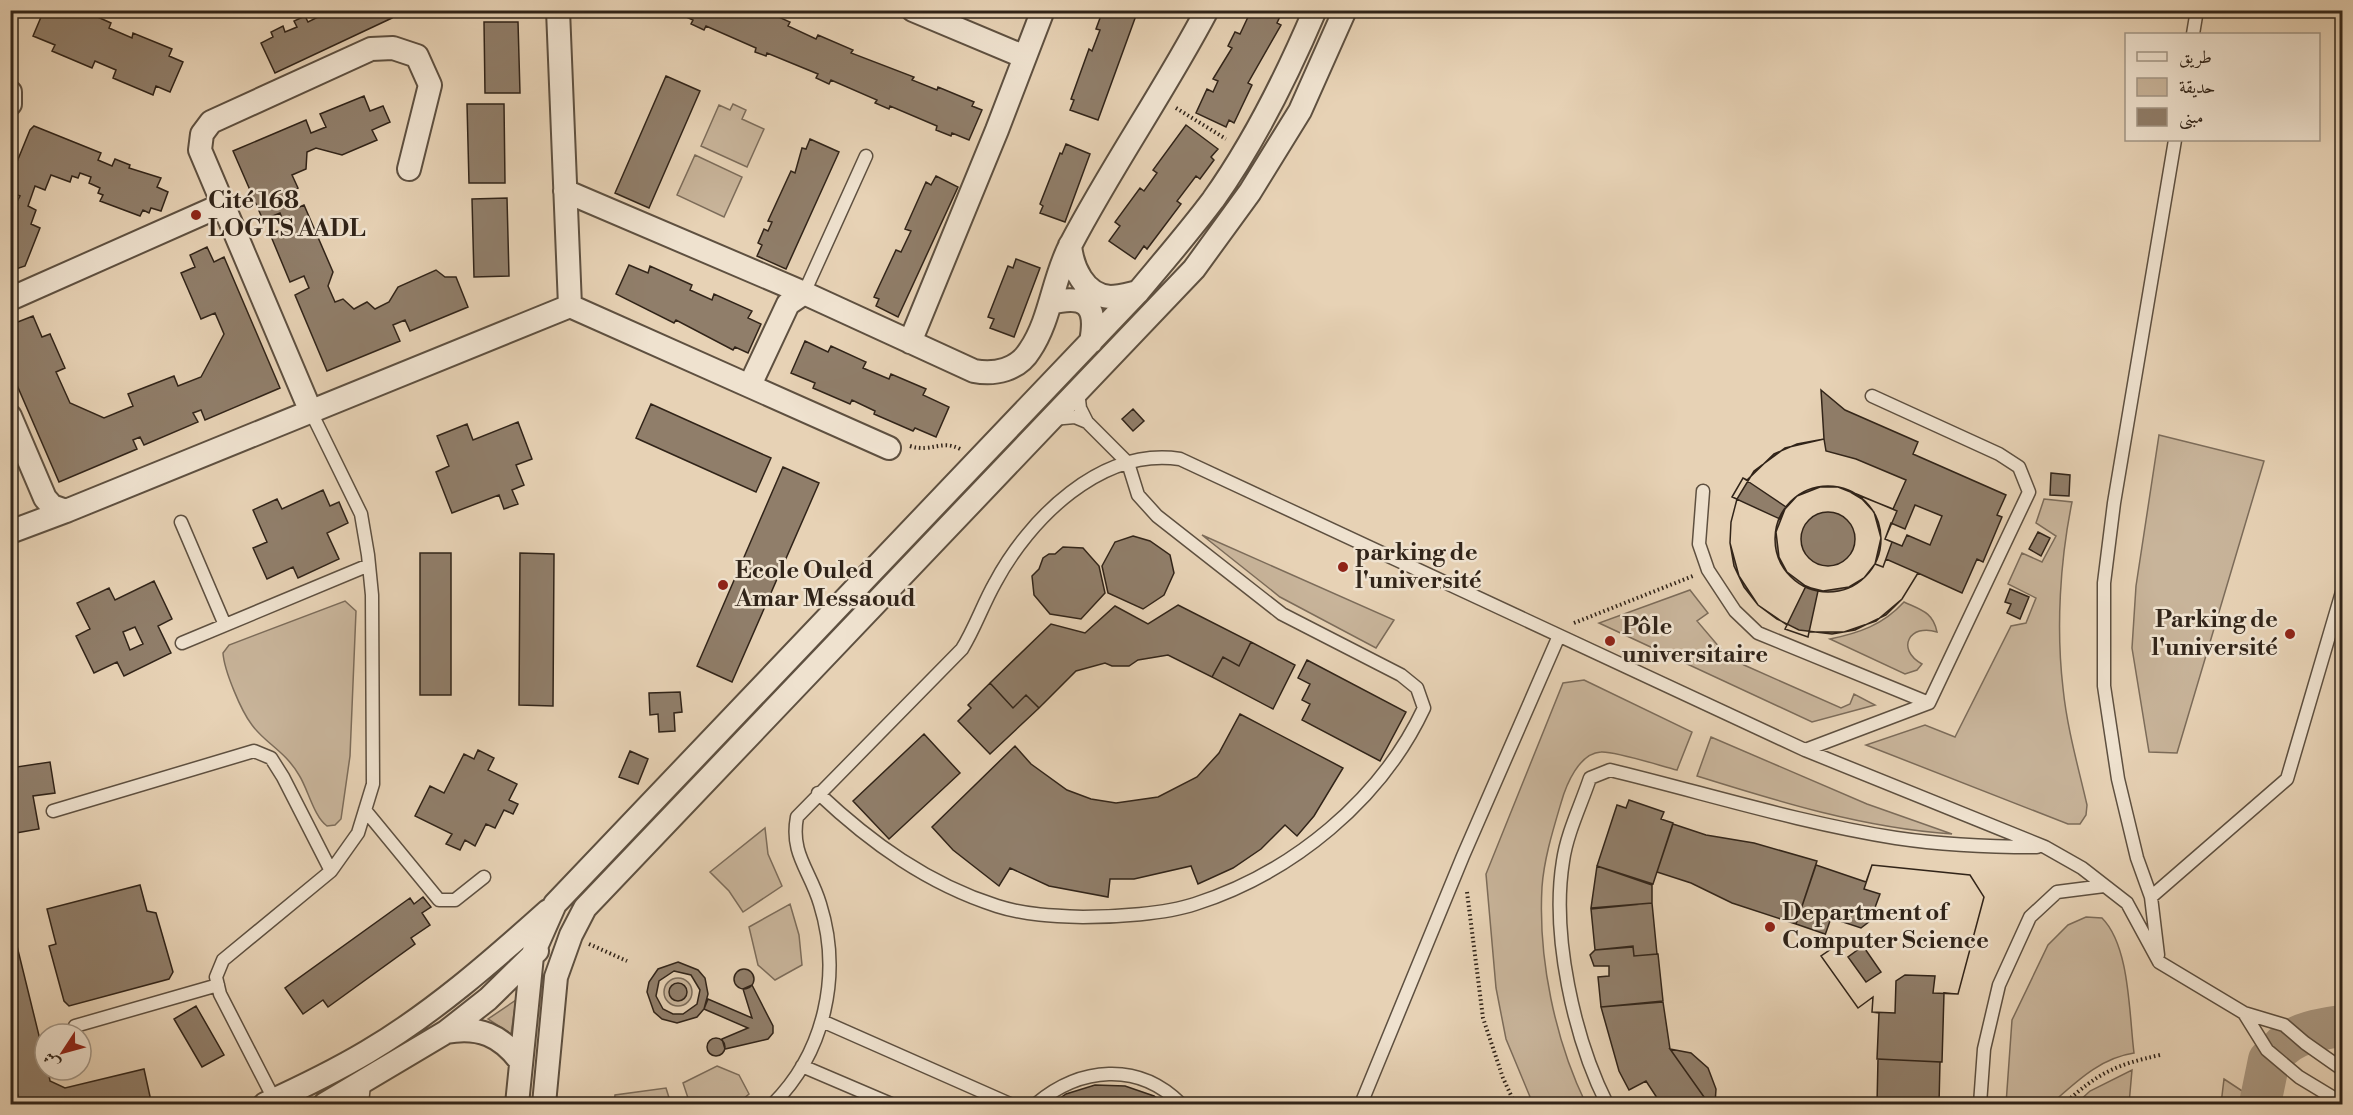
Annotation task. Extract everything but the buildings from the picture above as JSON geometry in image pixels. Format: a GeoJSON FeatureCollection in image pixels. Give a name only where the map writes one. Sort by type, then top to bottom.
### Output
{"type":"FeatureCollection","features":[{"type":"Feature","properties":{"kind":"street"},"geometry":{"type":"LineString","coordinates":[[558,10],[570,306]]}},
{"type":"Feature","properties":{"kind":"street"},"geometry":{"type":"LineString","coordinates":[[913,10],[1025,57]]}},
{"type":"Feature","properties":{"kind":"street"},"geometry":{"type":"LineString","coordinates":[[910,342],[1043,10]]}},
{"type":"Feature","properties":{"kind":"street"},"geometry":{"type":"LineString","coordinates":[[1050,303],[1068,298],[1084,284],[1071,260],[1070,246],[1159,98],[1207,10]]}},
{"type":"Feature","properties":{"kind":"street"},"geometry":{"type":"LineString","coordinates":[[272,1103],[368,1052],[440,1003],[555,904],[1138,292],[1213,199],[1244,151],[1272,105],[1315,10]]}},
{"type":"Feature","properties":{"kind":"street"},"geometry":{"type":"LineString","coordinates":[[325,1104],[363,1094],[446,1032],[488,999],[585,908],[1194,269],[1250,192],[1300,111],[1345,10]]}},
{"type":"Feature","properties":{"kind":"street"},"geometry":{"type":"LineString","coordinates":[[311,412],[200,150],[202,134],[211,122],[371,49],[393,48],[417,56],[430,85],[410,169]]}},
{"type":"Feature","properties":{"kind":"street"},"geometry":{"type":"LineString","coordinates":[[10,92],[10,104]]}},
{"type":"Feature","properties":{"kind":"street"},"geometry":{"type":"LineString","coordinates":[[565,191],[804,293],[974,371],[987,373],[1016,365],[1030,351],[1050,303],[1078,290],[1110,297],[1138,292]]}},
{"type":"Feature","properties":{"kind":"street"},"geometry":{"type":"LineString","coordinates":[[10,299],[224,204]]}},
{"type":"Feature","properties":{"kind":"street"},"geometry":{"type":"LineString","coordinates":[[1070,246],[1078,290],[1090,309],[1094,327],[1091,342]]}},
{"type":"Feature","properties":{"kind":"street"},"geometry":{"type":"LineString","coordinates":[[750,385],[788,304],[804,293]]}},
{"type":"Feature","properties":{"kind":"street"},"geometry":{"type":"LineString","coordinates":[[15,531],[570,306],[889,448]]}},
{"type":"Feature","properties":{"kind":"street"},"geometry":{"type":"LineString","coordinates":[[10,416],[45,498],[52,506],[66,511]]}},
{"type":"Feature","properties":{"kind":"street"},"geometry":{"type":"LineString","coordinates":[[15,531],[41,510],[45,498]]}},
{"type":"Feature","properties":{"kind":"street"},"geometry":{"type":"LineString","coordinates":[[517,1104],[532,956],[555,904]]}},
{"type":"Feature","properties":{"kind":"street"},"geometry":{"type":"LineString","coordinates":[[544,1104],[556,977],[570,935],[585,908]]}},
{"type":"Feature","properties":{"kind":"street"},"geometry":{"type":"LineString","coordinates":[[488,964],[517,955],[532,956],[545,963],[556,977]]}},
{"type":"Feature","properties":{"kind":"street"},"geometry":{"type":"LineString","coordinates":[[446,1032],[463,1029],[489,1034],[511,1048],[521,1062]]}},
{"type":"Feature","properties":{"kind":"lane"},"geometry":{"type":"LineString","coordinates":[[2193,33],[2197,10]]}},
{"type":"Feature","properties":{"kind":"lane"},"geometry":{"type":"LineString","coordinates":[[2159,962],[2151,897],[2137,858],[2118,779],[2104,686],[2104,583],[2114,503],[2175,141]]}},
{"type":"Feature","properties":{"kind":"lane"},"geometry":{"type":"LineString","coordinates":[[804,293],[866,156]]}},
{"type":"Feature","properties":{"kind":"lane"},"geometry":{"type":"LineString","coordinates":[[818,793],[856,829],[891,854],[927,878],[959,892],[998,907],[1044,916],[1112,917],[1194,905],[1244,884],[1323,836],[1382,778],[1414,731],[1424,708],[1418,688],[1401,675],[1282,614],[1157,516],[1138,495],[1128,463],[1087,422],[1080,408],[1077,391]]}},
{"type":"Feature","properties":{"kind":"lane"},"geometry":{"type":"LineString","coordinates":[[1805,750],[1929,702],[2029,492],[2019,467],[1999,454],[1872,396]]}},
{"type":"Feature","properties":{"kind":"lane"},"geometry":{"type":"LineString","coordinates":[[272,1103],[216,978],[223,960],[332,872],[358,833],[373,784],[369,566],[361,514],[311,412]]}},
{"type":"Feature","properties":{"kind":"lane"},"geometry":{"type":"LineString","coordinates":[[1051,419],[1075,417],[1087,422]]}},
{"type":"Feature","properties":{"kind":"lane"},"geometry":{"type":"LineString","coordinates":[[773,1104],[790,1087],[822,1021],[827,1008],[831,961],[820,904],[793,837],[797,817],[818,793],[962,649],[978,623],[995,582],[1035,525],[1062,498],[1099,476],[1128,463],[1160,456],[1180,459],[1553,635],[1805,750],[2045,847],[2082,868],[2127,903],[2159,962],[2244,1013],[2284,1025],[2305,1043],[2343,1068]]}},
{"type":"Feature","properties":{"kind":"lane"},"geometry":{"type":"LineString","coordinates":[[1703,491],[1699,544],[1708,570],[1735,611],[1758,633],[1929,702]]}},
{"type":"Feature","properties":{"kind":"lane"},"geometry":{"type":"LineString","coordinates":[[181,522],[225,625]]}},
{"type":"Feature","properties":{"kind":"lane"},"geometry":{"type":"LineString","coordinates":[[182,643],[369,566]]}},
{"type":"Feature","properties":{"kind":"lane"},"geometry":{"type":"LineString","coordinates":[[2151,897],[2287,779],[2343,592]]}},
{"type":"Feature","properties":{"kind":"lane"},"geometry":{"type":"LineString","coordinates":[[1361,1104],[1553,635]]}},
{"type":"Feature","properties":{"kind":"lane"},"geometry":{"type":"LineString","coordinates":[[53,811],[254,751],[270,758],[283,777],[332,872]]}},
{"type":"Feature","properties":{"kind":"lane"},"geometry":{"type":"LineString","coordinates":[[1607,1104],[1593,1076],[1580,1033],[1562,942],[1563,860],[1590,778],[1610,770],[1814,822],[1896,838],[1976,847],[2045,847]]}},
{"type":"Feature","properties":{"kind":"lane"},"geometry":{"type":"LineString","coordinates":[[365,810],[439,900],[455,900],[484,877]]}},
{"type":"Feature","properties":{"kind":"lane"},"geometry":{"type":"LineString","coordinates":[[1980,1104],[1984,1049],[1999,986],[2030,917],[2057,892],[2104,886]]}},
{"type":"Feature","properties":{"kind":"lane"},"geometry":{"type":"LineString","coordinates":[[89,1022],[218,985]]}},
{"type":"Feature","properties":{"kind":"lane"},"geometry":{"type":"LineString","coordinates":[[2244,1013],[2267,1050],[2299,1077],[2343,1103]]}},
{"type":"Feature","properties":{"kind":"lane"},"geometry":{"type":"LineString","coordinates":[[822,1021],[1010,1104]]}},
{"type":"Feature","properties":{"kind":"lane"},"geometry":{"type":"LineString","coordinates":[[802,1066],[891,1104]]}},
{"type":"Feature","properties":{"kind":"lane"},"geometry":{"type":"LineString","coordinates":[[1036,1104],[1054,1089],[1083,1076],[1113,1073],[1144,1079],[1171,1094],[1181,1104]]}},
{"type":"Feature","properties":{"kind":"path"},"geometry":{"type":"LineString","coordinates":[[1159,98],[1244,151]]}},
{"type":"Feature","properties":{"kind":"path"},"geometry":{"type":"LineString","coordinates":[[889,448],[901,446],[930,450],[941,444],[951,444]]}},
{"type":"Feature","properties":{"kind":"path"},"geometry":{"type":"LineString","coordinates":[[1553,635],[1708,570]]}},
{"type":"Feature","properties":{"kind":"path"},"geometry":{"type":"LineString","coordinates":[[1462,856],[1483,1018],[1503,1078],[1515,1104]]}},
{"type":"Feature","properties":{"kind":"path"},"geometry":{"type":"LineString","coordinates":[[606,951],[627,961]]}},
{"type":"Feature","properties":{"kind":"path"},"geometry":{"type":"LineString","coordinates":[[2064,1104],[2106,1071],[2123,1063],[2160,1055]]}},
{"type":"Feature","properties":{"kind":"green space"},"geometry":{"type":"Polygon","coordinates":[[[733,104],[746,110],[742,119],[764,129],[747,167],[701,146],[719,105],[730,110],[733,104]]]}},
{"type":"Feature","properties":{"kind":"green space"},"geometry":{"type":"Polygon","coordinates":[[[695,155],[742,177],[724,217],[677,195],[695,155]]]}},
{"type":"Feature","properties":{"kind":"green space"},"geometry":{"type":"Polygon","coordinates":[[[2159,435],[2264,461],[2177,753],[2149,752],[2132,648],[2136,586],[2159,435]]]}},
{"type":"Feature","properties":{"kind":"green space"},"geometry":{"type":"Polygon","coordinates":[[[2044,499],[2072,502],[2062,571],[2060,642],[2067,718],[2087,805],[2086,815],[2080,824],[2068,824],[1866,745],[1925,725],[1955,737],[2011,626],[2026,623],[2036,598],[2008,584],[2022,553],[2042,562],[2056,536],[2036,523],[2044,499]]]}},
{"type":"Feature","properties":{"kind":"green space"},"geometry":{"type":"Polygon","coordinates":[[[1202,535],[1394,620],[1376,648],[1280,597],[1202,535]]]}},
{"type":"Feature","properties":{"kind":"green space"},"geometry":{"type":"Polygon","coordinates":[[[1690,590],[1708,613],[1697,621],[1720,648],[1744,665],[1841,708],[1850,704],[1854,694],[1875,705],[1812,722],[1599,623],[1690,590]]]}},
{"type":"Feature","properties":{"kind":"green space"},"geometry":{"type":"Polygon","coordinates":[[[345,601],[356,611],[350,756],[341,819],[335,825],[327,826],[318,816],[293,767],[248,719],[230,680],[223,653],[229,645],[345,601]]]}},
{"type":"Feature","properties":{"kind":"green space"},"geometry":{"type":"Polygon","coordinates":[[[1904,602],[1929,616],[1937,632],[1919,631],[1909,639],[1909,651],[1922,664],[1917,670],[1905,674],[1830,639],[1870,627],[1888,617],[1904,602]]]}},
{"type":"Feature","properties":{"kind":"green space"},"geometry":{"type":"Polygon","coordinates":[[[1584,680],[1692,732],[1677,770],[1627,756],[1601,752],[1586,758],[1580,764],[1566,788],[1547,855],[1543,876],[1541,914],[1546,970],[1557,1026],[1565,1053],[1586,1104],[1533,1104],[1506,1039],[1496,988],[1486,874],[1563,683],[1584,680]]]}},
{"type":"Feature","properties":{"kind":"green space"},"geometry":{"type":"Polygon","coordinates":[[[1711,737],[1867,804],[1952,834],[1855,820],[1697,776],[1711,737]]]}},
{"type":"Feature","properties":{"kind":"green space"},"geometry":{"type":"Polygon","coordinates":[[[765,828],[768,854],[782,886],[743,912],[729,891],[710,872],[765,828]]]}},
{"type":"Feature","properties":{"kind":"green space"},"geometry":{"type":"Polygon","coordinates":[[[790,904],[799,935],[802,965],[775,980],[758,965],[749,927],[790,904]]]}},
{"type":"Feature","properties":{"kind":"green space"},"geometry":{"type":"Polygon","coordinates":[[[2086,917],[2102,918],[2118,945],[2127,981],[2134,1053],[2099,1066],[2051,1104],[2006,1104],[2012,1020],[2048,945],[2068,925],[2086,917]]]}},
{"type":"Feature","properties":{"kind":"green space"},"geometry":{"type":"Polygon","coordinates":[[[678,978],[688,982],[692,992],[688,1002],[678,1006],[668,1002],[664,992],[668,982],[678,978]]]}},
{"type":"Feature","properties":{"kind":"green space"},"geometry":{"type":"Polygon","coordinates":[[[516,1000],[511,1034],[488,1019],[516,1000]]]}},
{"type":"Feature","properties":{"kind":"green space"},"geometry":{"type":"Polygon","coordinates":[[[717,1066],[739,1075],[749,1094],[737,1104],[690,1104],[683,1083],[717,1066]]]}},
{"type":"Feature","properties":{"kind":"green space"},"geometry":{"type":"Polygon","coordinates":[[[2132,1070],[2129,1104],[2076,1104],[2090,1091],[2132,1070]]]}},
{"type":"Feature","properties":{"kind":"green space"},"geometry":{"type":"Polygon","coordinates":[[[2224,1079],[2262,1104],[2221,1104],[2224,1079]]]}},
{"type":"Feature","properties":{"kind":"green space"},"geometry":{"type":"Polygon","coordinates":[[[666,1088],[671,1104],[614,1104],[615,1095],[666,1088]]]}},
{"type":"Feature","properties":{"kind":"waterway"},"geometry":{"type":"LineString","coordinates":[[2283,1046],[2303,1034],[2342,1026]]}},
{"type":"Feature","properties":{"kind":"waterway"},"geometry":{"type":"LineString","coordinates":[[2260,1104],[2269,1060]]}},
{"type":"Feature","properties":{"kind":"place","name":"Cité 168 LOGTS AADL"},"geometry":{"type":"Point","coordinates":[196,215]}},
{"type":"Feature","properties":{"kind":"place","name":"parking de l'université"},"geometry":{"type":"Point","coordinates":[1343,567]}},
{"type":"Feature","properties":{"kind":"place","name":"Ecole Ouled Amar Messaoud"},"geometry":{"type":"Point","coordinates":[723,585]}},
{"type":"Feature","properties":{"kind":"place","name":"Parking de l'université"},"geometry":{"type":"Point","coordinates":[2290,634]}},
{"type":"Feature","properties":{"kind":"place","name":"Pôle universitaire"},"geometry":{"type":"Point","coordinates":[1610,641]}},
{"type":"Feature","properties":{"kind":"place","name":"Department of Computer Science"},"geometry":{"type":"Point","coordinates":[1770,927]}}]}
